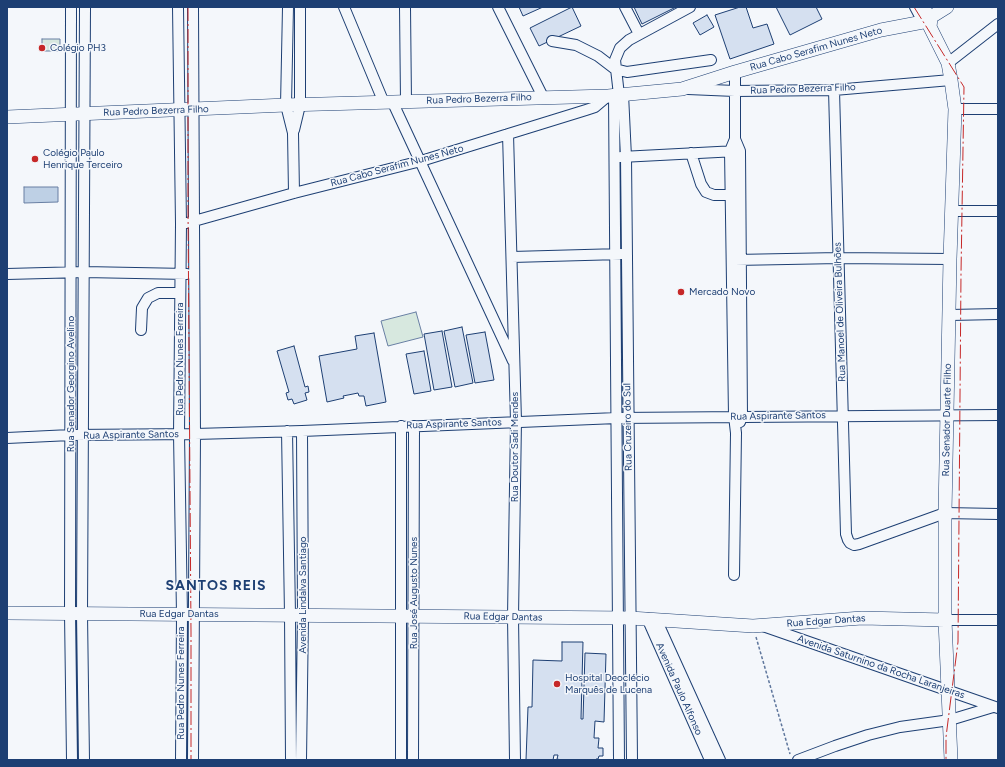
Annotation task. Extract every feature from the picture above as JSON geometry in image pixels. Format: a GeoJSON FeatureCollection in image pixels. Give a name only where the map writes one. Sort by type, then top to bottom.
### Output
{"type":"FeatureCollection","features":[{"type":"Feature","properties":{"kind":"main road","name":"Rua Cabo Serafim Nunes Neto"},"geometry":{"type":"LineString","coordinates":[[682,89],[735,72],[927,18],[947,7]]}},
{"type":"Feature","properties":{"kind":"main road","name":"Rua Senador Duarte Filho"},"geometry":{"type":"LineString","coordinates":[[927,18],[948,63],[955,109],[950,259],[945,513],[945,620],[951,760]]}},
{"type":"Feature","properties":{"kind":"main road","name":"Rua Pedro Bezerra Filho"},"geometry":{"type":"LineString","coordinates":[[7,117],[179,111],[286,105],[395,103],[616,95],[682,89]]}},
{"type":"Feature","properties":{"kind":"main road","name":"Rua Edgar Dantas"},"geometry":{"type":"LineString","coordinates":[[7,612],[188,615],[624,617],[758,626],[862,618],[945,620]]}},
{"type":"Feature","properties":{"kind":"street","name":"Rua Senador Georgino Avelino"},"geometry":{"type":"LineString","coordinates":[[71,7],[71,435],[76,614],[84,760]]}},
{"type":"Feature","properties":{"kind":"street","name":"Rua Senador Georgino Avelino"},"geometry":{"type":"LineString","coordinates":[[72,760],[83,435],[85,7]]}},
{"type":"Feature","properties":{"kind":"street","name":"Rua Pedro Nunes Ferreira"},"geometry":{"type":"LineString","coordinates":[[178,7],[181,224],[180,434],[193,760]]}},
{"type":"Feature","properties":{"kind":"street","name":"Rua Pedro Nunes Ferreira"},"geometry":{"type":"LineString","coordinates":[[181,760],[195,434],[192,7]]}},
{"type":"Feature","properties":{"kind":"street"},"geometry":{"type":"LineString","coordinates":[[288,7],[286,105],[293,133],[294,193]]}},
{"type":"Feature","properties":{"kind":"street"},"geometry":{"type":"LineString","coordinates":[[293,133],[300,105],[300,7]]}},
{"type":"Feature","properties":{"kind":"street"},"geometry":{"type":"LineString","coordinates":[[344,7],[395,103],[514,364]]}},
{"type":"Feature","properties":{"kind":"street"},"geometry":{"type":"LineString","coordinates":[[395,103],[405,7]]}},
{"type":"Feature","properties":{"kind":"street"},"geometry":{"type":"LineString","coordinates":[[498,7],[542,97]]}},
{"type":"Feature","properties":{"kind":"street"},"geometry":{"type":"LineString","coordinates":[[626,7],[639,34]]}},
{"type":"Feature","properties":{"kind":"street"},"geometry":{"type":"LineString","coordinates":[[616,95],[618,84],[615,60],[620,48],[639,34],[690,7]]}},
{"type":"Feature","properties":{"kind":"street"},"geometry":{"type":"LineString","coordinates":[[915,7],[927,18]]}},
{"type":"Feature","properties":{"kind":"street"},"geometry":{"type":"LineString","coordinates":[[948,63],[998,24]]}},
{"type":"Feature","properties":{"kind":"street"},"geometry":{"type":"LineString","coordinates":[[552,41],[576,45],[598,56],[615,69],[627,72],[711,60]]}},
{"type":"Feature","properties":{"kind":"street"},"geometry":{"type":"LineString","coordinates":[[179,53],[193,53]]}},
{"type":"Feature","properties":{"kind":"street"},"geometry":{"type":"LineString","coordinates":[[734,575],[736,433],[738,416],[735,72]]}},
{"type":"Feature","properties":{"kind":"street","name":"Rua Pedro Bezerra Filho"},"geometry":{"type":"LineString","coordinates":[[682,89],[735,91],[834,90],[951,80]]}},
{"type":"Feature","properties":{"kind":"street","name":"Rua Manoel de Oliveira Bulhões"},"geometry":{"type":"LineString","coordinates":[[834,90],[846,534],[850,543],[854,545],[945,513]]}},
{"type":"Feature","properties":{"kind":"street","name":"Rua Cabo Serafim Nunes Neto"},"geometry":{"type":"LineString","coordinates":[[181,224],[193,222],[294,193],[421,161],[595,107],[616,95]]}},
{"type":"Feature","properties":{"kind":"street","name":"Rua Cruzeiro do Sul"},"geometry":{"type":"LineString","coordinates":[[616,95],[626,157],[629,542],[624,617],[619,760]]}},
{"type":"Feature","properties":{"kind":"street","name":"Rua Cruzeiro do Sul"},"geometry":{"type":"LineString","coordinates":[[616,95],[615,254],[617,542],[624,617],[632,760]]}},
{"type":"Feature","properties":{"kind":"street"},"geometry":{"type":"LineString","coordinates":[[955,109],[998,109]]}},
{"type":"Feature","properties":{"kind":"street","name":"Rua Doutor Sadi Mendes"},"geometry":{"type":"LineString","coordinates":[[508,134],[516,421],[513,617],[515,760]]}},
{"type":"Feature","properties":{"kind":"street"},"geometry":{"type":"LineString","coordinates":[[615,157],[735,151]]}},
{"type":"Feature","properties":{"kind":"street"},"geometry":{"type":"LineString","coordinates":[[735,151],[731,195],[736,260]]}},
{"type":"Feature","properties":{"kind":"street"},"geometry":{"type":"LineString","coordinates":[[692,153],[701,184],[706,192],[714,195],[731,195]]}},
{"type":"Feature","properties":{"kind":"street"},"geometry":{"type":"LineString","coordinates":[[952,211],[998,211]]}},
{"type":"Feature","properties":{"kind":"street"},"geometry":{"type":"LineString","coordinates":[[512,257],[627,254]]}},
{"type":"Feature","properties":{"kind":"street"},"geometry":{"type":"LineString","coordinates":[[736,260],[839,258],[950,259]]}},
{"type":"Feature","properties":{"kind":"street"},"geometry":{"type":"LineString","coordinates":[[7,274],[70,272],[194,274]]}},
{"type":"Feature","properties":{"kind":"street"},"geometry":{"type":"LineString","coordinates":[[141,330],[141,314],[148,298],[158,293],[180,293]]}},
{"type":"Feature","properties":{"kind":"street"},"geometry":{"type":"LineString","coordinates":[[950,314],[998,314]]}},
{"type":"Feature","properties":{"kind":"street","name":"Rua Aspirante Santos"},"geometry":{"type":"LineString","coordinates":[[7,438],[71,435],[302,431],[617,418],[843,415],[998,415]]}},
{"type":"Feature","properties":{"kind":"street","name":"Rua José Augusto Nunes"},"geometry":{"type":"LineString","coordinates":[[401,426],[413,760]]}},
{"type":"Feature","properties":{"kind":"street","name":"Rua José Augusto Nunes"},"geometry":{"type":"LineString","coordinates":[[401,760],[414,426]]}},
{"type":"Feature","properties":{"kind":"street","name":"Avenida Lindalva Santiago"},"geometry":{"type":"LineString","coordinates":[[287,431],[297,615],[301,760]]}},
{"type":"Feature","properties":{"kind":"street","name":"Avenida Lindalva Santiago"},"geometry":{"type":"LineString","coordinates":[[291,760],[302,431]]}},
{"type":"Feature","properties":{"kind":"street"},"geometry":{"type":"LineString","coordinates":[[617,457],[628,457]]}},
{"type":"Feature","properties":{"kind":"street"},"geometry":{"type":"LineString","coordinates":[[945,513],[998,514]]}},
{"type":"Feature","properties":{"kind":"street"},"geometry":{"type":"LineString","coordinates":[[617,542],[629,542]]}},
{"type":"Feature","properties":{"kind":"street","name":"Avenida Paulo Alfonso"},"geometry":{"type":"LineString","coordinates":[[651,619],[710,760]]}},
{"type":"Feature","properties":{"kind":"street","name":"Avenida Paulo Alfonso"},"geometry":{"type":"LineString","coordinates":[[651,619],[720,760]]}},
{"type":"Feature","properties":{"kind":"street","name":"Rua Edgar Dantas"},"geometry":{"type":"LineString","coordinates":[[945,620],[998,620]]}},
{"type":"Feature","properties":{"kind":"street","name":"Avenida Saturnino da Rocha Laranjeiras"},"geometry":{"type":"LineString","coordinates":[[758,626],[995,707]]}},
{"type":"Feature","properties":{"kind":"street"},"geometry":{"type":"LineString","coordinates":[[798,760],[874,733],[900,727],[950,720],[995,707]]}},
{"type":"Feature","properties":{"kind":"path"},"geometry":{"type":"LineString","coordinates":[[758,626],[764,660],[791,760]]}},
{"type":"Feature","properties":{"kind":"shaded area"},"geometry":{"type":"Polygon","coordinates":[[[42,39],[60,39],[60,51],[42,51],[42,39]]]}},
{"type":"Feature","properties":{"kind":"shaded area"},"geometry":{"type":"Polygon","coordinates":[[[416,312],[423,337],[388,346],[381,321],[416,312]]]}},
{"type":"Feature","properties":{"kind":"water"},"geometry":{"type":"Polygon","coordinates":[[[24,187],[58,187],[58,202],[24,203],[24,187]]]}},
{"type":"Feature","properties":{"kind":"building"},"geometry":{"type":"Polygon","coordinates":[[[519,7],[543,7],[523,16],[519,7]]]}},
{"type":"Feature","properties":{"kind":"building"},"geometry":{"type":"Polygon","coordinates":[[[572,7],[581,26],[539,46],[530,28],[572,7]]]}},
{"type":"Feature","properties":{"kind":"building"},"geometry":{"type":"Polygon","coordinates":[[[634,7],[676,7],[642,24],[634,7]]]}},
{"type":"Feature","properties":{"kind":"building"},"geometry":{"type":"Polygon","coordinates":[[[740,7],[746,7],[753,28],[767,24],[774,44],[730,59],[715,15],[740,7]]]}},
{"type":"Feature","properties":{"kind":"building"},"geometry":{"type":"Polygon","coordinates":[[[776,7],[816,7],[822,19],[790,35],[776,7]]]}},
{"type":"Feature","properties":{"kind":"building"},"geometry":{"type":"Polygon","coordinates":[[[707,15],[714,27],[700,35],[693,23],[707,15]]]}},
{"type":"Feature","properties":{"kind":"building"},"geometry":{"type":"Polygon","coordinates":[[[462,327],[473,383],[455,387],[444,331],[462,327]]]}},
{"type":"Feature","properties":{"kind":"building"},"geometry":{"type":"Polygon","coordinates":[[[442,331],[452,387],[434,390],[424,334],[442,331]]]}},
{"type":"Feature","properties":{"kind":"building"},"geometry":{"type":"Polygon","coordinates":[[[485,332],[494,380],[475,383],[466,335],[485,332]]]}},
{"type":"Feature","properties":{"kind":"building"},"geometry":{"type":"Polygon","coordinates":[[[374,333],[386,402],[366,406],[364,396],[359,396],[358,393],[343,396],[344,398],[327,402],[319,356],[357,349],[355,336],[374,333]]]}},
{"type":"Feature","properties":{"kind":"building"},"geometry":{"type":"Polygon","coordinates":[[[294,346],[305,387],[308,386],[309,392],[305,393],[307,400],[294,404],[292,399],[288,400],[286,393],[289,392],[277,351],[294,346]]]}},
{"type":"Feature","properties":{"kind":"building"},"geometry":{"type":"Polygon","coordinates":[[[424,351],[431,391],[414,394],[406,354],[424,351]]]}},
{"type":"Feature","properties":{"kind":"building","name":"Hospital Deoclécio Marquês de Lucena"},"geometry":{"type":"Polygon","coordinates":[[[562,642],[583,642],[581,719],[583,719],[585,653],[606,654],[604,722],[595,721],[594,738],[599,738],[598,748],[603,748],[603,756],[599,756],[596,760],[561,760],[557,759],[558,755],[554,755],[553,760],[526,760],[528,707],[532,707],[533,660],[562,661],[562,642]]]}},
{"type":"Feature","properties":{"kind":"power"},"geometry":{"type":"LineString","coordinates":[[188,7],[191,760]]}},
{"type":"Feature","properties":{"kind":"power"},"geometry":{"type":"LineString","coordinates":[[914,7],[964,87],[958,642],[946,737],[946,760]]}},
{"type":"Feature","properties":{"kind":"place","name":"Colégio PH3"},"geometry":{"type":"Point","coordinates":[42,48]}},
{"type":"Feature","properties":{"kind":"place","name":"Colégio Paulo Henrique Terceiro"},"geometry":{"type":"Point","coordinates":[35,159]}},
{"type":"Feature","properties":{"kind":"place","name":"Mercado Novo"},"geometry":{"type":"Point","coordinates":[681,292]}},
{"type":"Feature","properties":{"kind":"place","name":"Hospital Deoclécio Marquês de Lucena"},"geometry":{"type":"Point","coordinates":[557,684]}},
{"type":"Feature","properties":{"kind":"district","name":"SANTOS REIS"},"geometry":{"type":"Point","coordinates":[216,586]}}]}
